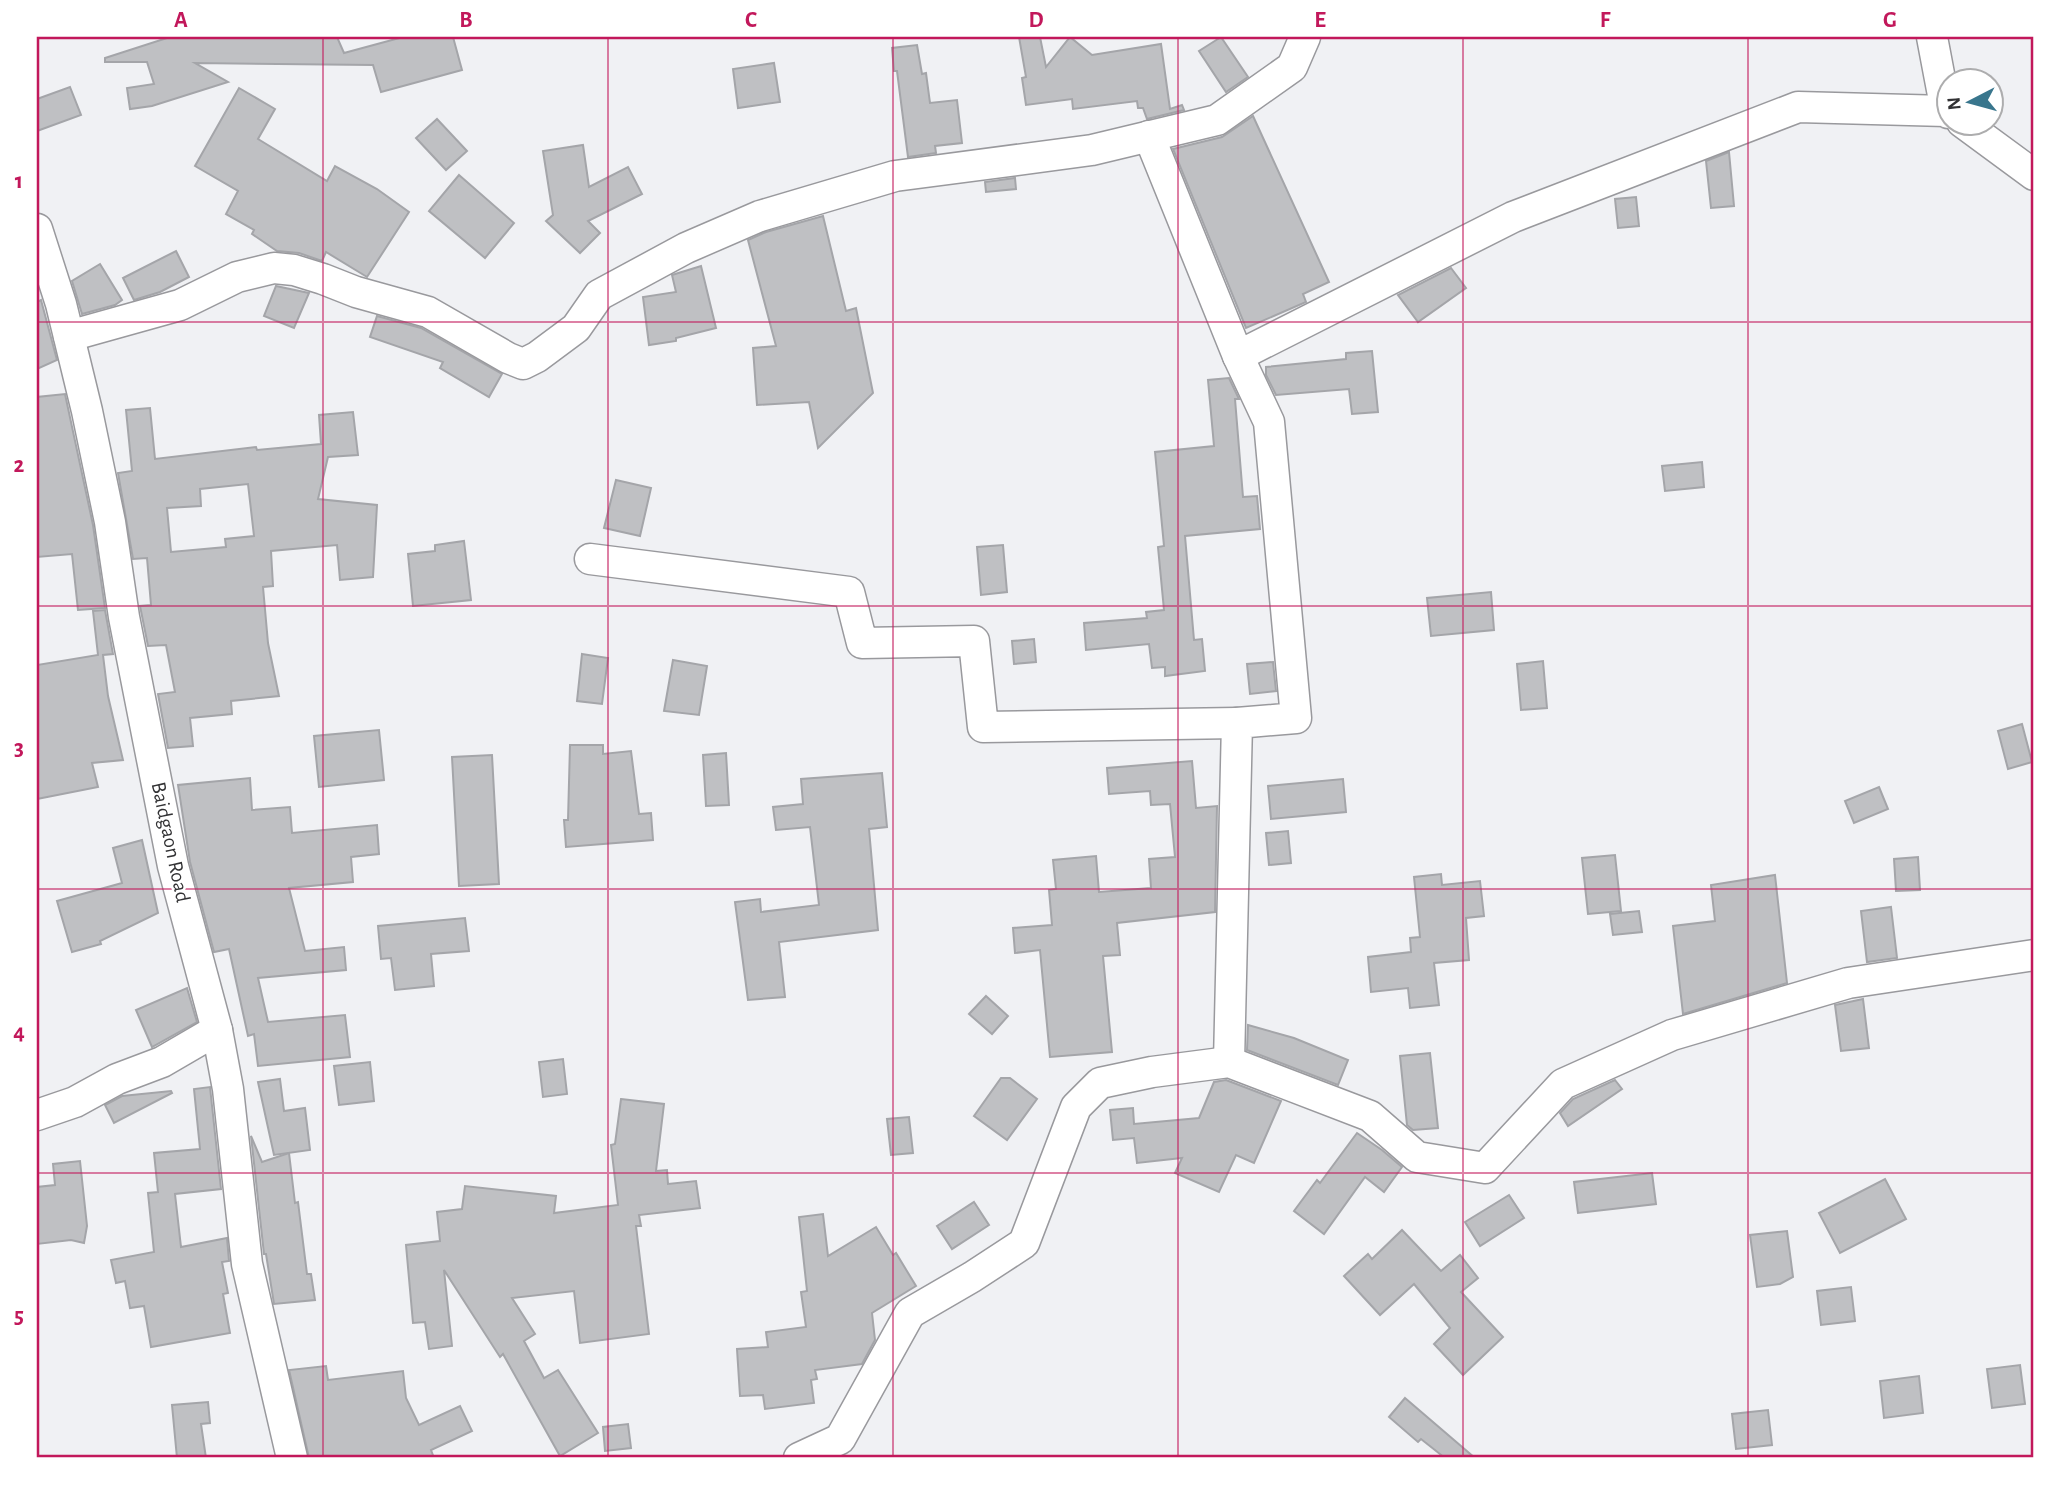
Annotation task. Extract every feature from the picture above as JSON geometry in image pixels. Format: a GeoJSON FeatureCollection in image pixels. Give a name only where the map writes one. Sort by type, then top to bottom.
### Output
{"type":"FeatureCollection","features":[{"type":"Feature","properties":{"kind":"street"},"geometry":{"type":"LineString","coordinates":[[69,336],[180,305],[237,277],[274,268],[294,270],[356,292],[428,312],[508,358],[523,363],[537,357],[576,328],[599,295],[686,248],[761,216],[895,176],[1092,150],[1217,120],[1292,67],[1305,37]]}},
{"type":"Feature","properties":{"kind":"street"},"geometry":{"type":"LineString","coordinates":[[1931,37],[1939,66]]}},
{"type":"Feature","properties":{"kind":"street"},"geometry":{"type":"LineString","coordinates":[[1238,356],[1513,217],[1798,107],[1934,114]]}},
{"type":"Feature","properties":{"kind":"street"},"geometry":{"type":"LineString","coordinates":[[590,559],[849,592],[862,643],[974,641],[983,727],[1237,723],[1296,718],[1269,422],[1238,356],[1149,136]]}},
{"type":"Feature","properties":{"kind":"street"},"geometry":{"type":"LineString","coordinates":[[1981,136],[2034,175]]}},
{"type":"Feature","properties":{"kind":"street","name":"Baidgaon Road"},"geometry":{"type":"LineString","coordinates":[[37,229],[69,336],[108,510],[124,617],[173,866],[217,1030],[228,1089],[247,1264],[292,1458]]}},
{"type":"Feature","properties":{"kind":"street"},"geometry":{"type":"LineString","coordinates":[[1229,1062],[1237,723]]}},
{"type":"Feature","properties":{"kind":"street"},"geometry":{"type":"LineString","coordinates":[[799,1458],[839,1439],[910,1313],[1024,1243],[1076,1107],[1100,1083],[1152,1072],[1229,1062],[1370,1116],[1417,1157],[1485,1168],[1563,1084],[1672,1034],[1848,983],[2034,955]]}},
{"type":"Feature","properties":{"kind":"street"},"geometry":{"type":"LineString","coordinates":[[37,1115],[75,1102],[117,1079],[162,1062],[217,1030]]}},
{"type":"Feature","properties":{"kind":"building"},"geometry":{"type":"Polygon","coordinates":[[[170,37],[337,37],[344,53],[403,37],[453,37],[462,70],[381,92],[373,65],[195,63],[228,82],[152,106],[130,109],[127,88],[154,84],[147,62],[105,62],[105,58],[170,37]]]}},
{"type":"Feature","properties":{"kind":"building"},"geometry":{"type":"Polygon","coordinates":[[[1019,37],[1040,37],[1046,67],[1070,37],[1092,55],[1161,44],[1170,109],[1182,105],[1184,110],[1147,119],[1143,108],[1138,108],[1137,101],[1073,109],[1072,99],[1026,105],[1022,78],[1026,77],[1019,37]]]}},
{"type":"Feature","properties":{"kind":"building"},"geometry":{"type":"Polygon","coordinates":[[[1221,37],[1248,77],[1226,92],[1199,51],[1221,37]]]}},
{"type":"Feature","properties":{"kind":"building"},"geometry":{"type":"Polygon","coordinates":[[[917,45],[922,74],[926,73],[930,103],[957,100],[962,143],[935,146],[936,153],[908,157],[892,48],[917,45]]]}},
{"type":"Feature","properties":{"kind":"building"},"geometry":{"type":"Polygon","coordinates":[[[774,63],[780,102],[738,108],[733,69],[774,63]]]}},
{"type":"Feature","properties":{"kind":"building"},"geometry":{"type":"Polygon","coordinates":[[[70,87],[81,115],[37,131],[37,99],[70,87]]]}},
{"type":"Feature","properties":{"kind":"building"},"geometry":{"type":"Polygon","coordinates":[[[239,88],[275,109],[258,139],[327,181],[335,166],[377,189],[409,212],[367,277],[326,252],[322,261],[299,253],[277,251],[252,234],[254,230],[226,214],[238,191],[195,166],[239,88]]]}},
{"type":"Feature","properties":{"kind":"building"},"geometry":{"type":"Polygon","coordinates":[[[1253,116],[1329,282],[1303,294],[1306,302],[1246,328],[1173,149],[1222,137],[1253,116]]]}},
{"type":"Feature","properties":{"kind":"building"},"geometry":{"type":"Polygon","coordinates":[[[437,119],[467,151],[446,170],[416,138],[437,119]]]}},
{"type":"Feature","properties":{"kind":"building"},"geometry":{"type":"Polygon","coordinates":[[[583,145],[589,187],[628,167],[642,194],[588,221],[600,233],[580,253],[546,221],[553,215],[543,151],[583,145]]]}},
{"type":"Feature","properties":{"kind":"building"},"geometry":{"type":"Polygon","coordinates":[[[1729,152],[1734,206],[1711,208],[1706,161],[1729,152]]]}},
{"type":"Feature","properties":{"kind":"building"},"geometry":{"type":"Polygon","coordinates":[[[459,175],[514,223],[485,258],[429,211],[459,175]]]}},
{"type":"Feature","properties":{"kind":"building"},"geometry":{"type":"Polygon","coordinates":[[[1015,178],[1016,189],[986,192],[985,182],[1015,178]]]}},
{"type":"Feature","properties":{"kind":"building"},"geometry":{"type":"Polygon","coordinates":[[[1636,197],[1639,226],[1618,228],[1615,199],[1636,197]]]}},
{"type":"Feature","properties":{"kind":"building"},"geometry":{"type":"Polygon","coordinates":[[[823,216],[846,311],[856,308],[873,393],[818,448],[809,402],[757,405],[753,348],[776,346],[748,240],[766,232],[823,216]]]}},
{"type":"Feature","properties":{"kind":"building"},"geometry":{"type":"Polygon","coordinates":[[[176,251],[189,277],[160,292],[134,300],[123,278],[176,251]]]}},
{"type":"Feature","properties":{"kind":"building"},"geometry":{"type":"Polygon","coordinates":[[[100,264],[122,300],[115,305],[82,314],[72,281],[100,264]]]}},
{"type":"Feature","properties":{"kind":"building"},"geometry":{"type":"Polygon","coordinates":[[[701,266],[716,328],[676,338],[676,341],[649,345],[643,297],[676,292],[672,275],[701,266]]]}},
{"type":"Feature","properties":{"kind":"building"},"geometry":{"type":"Polygon","coordinates":[[[1451,268],[1466,288],[1418,322],[1398,295],[1451,268]]]}},
{"type":"Feature","properties":{"kind":"building"},"geometry":{"type":"Polygon","coordinates":[[[276,286],[309,293],[294,328],[264,316],[276,286]]]}},
{"type":"Feature","properties":{"kind":"building"},"geometry":{"type":"Polygon","coordinates":[[[41,300],[57,360],[37,369],[37,302],[41,300]]]}},
{"type":"Feature","properties":{"kind":"building"},"geometry":{"type":"Polygon","coordinates":[[[377,316],[421,328],[502,374],[489,397],[440,368],[443,362],[370,337],[377,316]]]}},
{"type":"Feature","properties":{"kind":"building"},"geometry":{"type":"Polygon","coordinates":[[[1372,351],[1378,412],[1352,414],[1349,389],[1276,395],[1266,375],[1266,367],[1346,359],[1346,353],[1372,351]]]}},
{"type":"Feature","properties":{"kind":"building"},"geometry":{"type":"Polygon","coordinates":[[[1229,378],[1239,399],[1235,399],[1243,497],[1257,496],[1260,529],[1185,536],[1194,640],[1202,639],[1205,671],[1165,676],[1165,667],[1152,668],[1149,644],[1086,650],[1084,623],[1147,618],[1146,612],[1164,610],[1158,547],[1164,546],[1155,452],[1214,446],[1208,380],[1229,378]]]}},
{"type":"Feature","properties":{"kind":"building"},"geometry":{"type":"Polygon","coordinates":[[[65,394],[93,525],[105,608],[78,610],[72,554],[37,557],[37,397],[65,394]]]}},
{"type":"Feature","properties":{"kind":"building"},"geometry":{"type":"Polygon","coordinates":[[[150,408],[155,459],[256,447],[257,450],[321,444],[319,415],[353,412],[358,455],[328,457],[318,499],[377,505],[373,577],[340,580],[337,545],[271,551],[273,586],[263,587],[268,643],[279,696],[231,701],[232,714],[190,718],[193,746],[168,748],[158,694],[175,692],[166,645],[148,646],[140,606],[151,605],[147,558],[133,559],[118,473],[132,471],[126,410],[150,408]],[[248,484],[200,489],[201,506],[167,508],[171,552],[226,547],[225,539],[254,536],[248,484]]]}},
{"type":"Feature","properties":{"kind":"building"},"geometry":{"type":"Polygon","coordinates":[[[1702,462],[1704,487],[1665,491],[1662,466],[1702,462]]]}},
{"type":"Feature","properties":{"kind":"building"},"geometry":{"type":"Polygon","coordinates":[[[616,480],[651,488],[640,536],[604,528],[616,480]]]}},
{"type":"Feature","properties":{"kind":"building"},"geometry":{"type":"Polygon","coordinates":[[[464,541],[471,600],[413,606],[408,554],[435,551],[435,545],[464,541]]]}},
{"type":"Feature","properties":{"kind":"building"},"geometry":{"type":"Polygon","coordinates":[[[1003,545],[1007,592],[981,595],[977,547],[1003,545]]]}},
{"type":"Feature","properties":{"kind":"building"},"geometry":{"type":"Polygon","coordinates":[[[1491,592],[1494,630],[1431,636],[1427,598],[1491,592]]]}},
{"type":"Feature","properties":{"kind":"building"},"geometry":{"type":"Polygon","coordinates":[[[105,610],[113,654],[103,655],[108,696],[123,760],[92,763],[98,787],[37,799],[37,665],[98,655],[93,611],[105,610]]]}},
{"type":"Feature","properties":{"kind":"building"},"geometry":{"type":"Polygon","coordinates":[[[1034,639],[1036,662],[1014,664],[1012,641],[1034,639]]]}},
{"type":"Feature","properties":{"kind":"building"},"geometry":{"type":"Polygon","coordinates":[[[582,654],[608,658],[602,704],[577,701],[582,654]]]}},
{"type":"Feature","properties":{"kind":"building"},"geometry":{"type":"Polygon","coordinates":[[[673,660],[707,666],[699,715],[664,711],[673,660]]]}},
{"type":"Feature","properties":{"kind":"building"},"geometry":{"type":"Polygon","coordinates":[[[1543,661],[1547,708],[1521,710],[1517,664],[1543,661]]]}},
{"type":"Feature","properties":{"kind":"building"},"geometry":{"type":"Polygon","coordinates":[[[1273,662],[1276,691],[1250,694],[1247,664],[1273,662]]]}},
{"type":"Feature","properties":{"kind":"building"},"geometry":{"type":"Polygon","coordinates":[[[2022,724],[2032,762],[2008,769],[1998,731],[2022,724]]]}},
{"type":"Feature","properties":{"kind":"building"},"geometry":{"type":"Polygon","coordinates":[[[379,730],[384,780],[319,787],[314,736],[379,730]]]}},
{"type":"Feature","properties":{"kind":"building"},"geometry":{"type":"Polygon","coordinates":[[[570,745],[603,745],[603,754],[631,751],[639,814],[651,813],[653,840],[566,847],[564,820],[568,820],[570,745]]]}},
{"type":"Feature","properties":{"kind":"building"},"geometry":{"type":"Polygon","coordinates":[[[726,753],[729,805],[706,806],[703,755],[726,753]]]}},
{"type":"Feature","properties":{"kind":"building"},"geometry":{"type":"Polygon","coordinates":[[[492,755],[499,884],[459,886],[452,757],[492,755]]]}},
{"type":"Feature","properties":{"kind":"building"},"geometry":{"type":"Polygon","coordinates":[[[1192,761],[1196,808],[1217,806],[1215,912],[1117,923],[1120,955],[1103,956],[1112,1052],[1050,1057],[1040,950],[1015,953],[1013,928],[1052,925],[1049,890],[1056,889],[1053,860],[1096,856],[1099,892],[1151,888],[1149,859],[1175,857],[1170,804],[1151,805],[1150,791],[1109,794],[1107,768],[1192,761]]]}},
{"type":"Feature","properties":{"kind":"building"},"geometry":{"type":"Polygon","coordinates":[[[882,773],[887,827],[869,829],[878,930],[779,942],[785,997],[748,1000],[735,902],[760,899],[761,912],[819,905],[810,827],[776,830],[773,807],[803,804],[801,779],[882,773]]]}},
{"type":"Feature","properties":{"kind":"building"},"geometry":{"type":"Polygon","coordinates":[[[250,778],[252,810],[290,807],[292,833],[377,825],[379,854],[351,857],[353,882],[289,888],[305,951],[344,947],[346,970],[258,978],[268,1022],[345,1015],[350,1057],[258,1066],[254,1034],[248,1036],[229,949],[214,952],[190,862],[178,785],[250,778]]]}},
{"type":"Feature","properties":{"kind":"building"},"geometry":{"type":"Polygon","coordinates":[[[1343,779],[1346,812],[1271,819],[1268,786],[1343,779]]]}},
{"type":"Feature","properties":{"kind":"building"},"geometry":{"type":"Polygon","coordinates":[[[1879,787],[1888,809],[1854,823],[1845,801],[1879,787]]]}},
{"type":"Feature","properties":{"kind":"building"},"geometry":{"type":"Polygon","coordinates":[[[1288,831],[1291,863],[1269,865],[1266,833],[1288,831]]]}},
{"type":"Feature","properties":{"kind":"building"},"geometry":{"type":"Polygon","coordinates":[[[142,840],[158,913],[100,941],[101,944],[72,952],[57,901],[122,883],[113,848],[142,840]]]}},
{"type":"Feature","properties":{"kind":"building"},"geometry":{"type":"Polygon","coordinates":[[[1615,855],[1621,911],[1588,914],[1582,858],[1615,855]]]}},
{"type":"Feature","properties":{"kind":"building"},"geometry":{"type":"Polygon","coordinates":[[[1918,857],[1920,890],[1896,891],[1894,859],[1918,857]]]}},
{"type":"Feature","properties":{"kind":"building"},"geometry":{"type":"Polygon","coordinates":[[[1441,874],[1442,885],[1480,881],[1484,916],[1466,918],[1469,960],[1434,963],[1439,1005],[1410,1008],[1408,988],[1371,992],[1368,957],[1411,952],[1410,938],[1420,937],[1414,877],[1441,874]]]}},
{"type":"Feature","properties":{"kind":"building"},"geometry":{"type":"Polygon","coordinates":[[[1775,875],[1787,983],[1683,1014],[1673,926],[1715,921],[1711,885],[1775,875]]]}},
{"type":"Feature","properties":{"kind":"building"},"geometry":{"type":"Polygon","coordinates":[[[1891,907],[1897,958],[1867,962],[1861,911],[1891,907]]]}},
{"type":"Feature","properties":{"kind":"building"},"geometry":{"type":"Polygon","coordinates":[[[1639,911],[1642,932],[1613,935],[1610,914],[1639,911]]]}},
{"type":"Feature","properties":{"kind":"building"},"geometry":{"type":"Polygon","coordinates":[[[465,918],[469,951],[431,954],[434,986],[395,990],[391,958],[381,959],[378,926],[465,918]]]}},
{"type":"Feature","properties":{"kind":"building"},"geometry":{"type":"Polygon","coordinates":[[[187,988],[197,1022],[152,1047],[136,1010],[187,988]]]}},
{"type":"Feature","properties":{"kind":"building"},"geometry":{"type":"Polygon","coordinates":[[[986,996],[1008,1016],[992,1034],[969,1014],[986,996]]]}},
{"type":"Feature","properties":{"kind":"building"},"geometry":{"type":"Polygon","coordinates":[[[1863,999],[1869,1048],[1841,1051],[1835,1005],[1863,999]]]}},
{"type":"Feature","properties":{"kind":"building"},"geometry":{"type":"Polygon","coordinates":[[[1248,1025],[1294,1038],[1348,1060],[1338,1085],[1247,1050],[1248,1025]]]}},
{"type":"Feature","properties":{"kind":"building"},"geometry":{"type":"Polygon","coordinates":[[[1430,1053],[1438,1128],[1413,1130],[1407,1125],[1400,1056],[1430,1053]]]}},
{"type":"Feature","properties":{"kind":"building"},"geometry":{"type":"Polygon","coordinates":[[[563,1059],[567,1094],[543,1097],[539,1062],[563,1059]]]}},
{"type":"Feature","properties":{"kind":"building"},"geometry":{"type":"Polygon","coordinates":[[[370,1062],[374,1101],[339,1105],[334,1066],[370,1062]]]}},
{"type":"Feature","properties":{"kind":"building"},"geometry":{"type":"Polygon","coordinates":[[[1001,1078],[1010,1078],[1037,1099],[1007,1140],[974,1116],[1001,1078]]]}},
{"type":"Feature","properties":{"kind":"building"},"geometry":{"type":"Polygon","coordinates":[[[280,1079],[284,1111],[305,1108],[310,1150],[274,1155],[258,1082],[280,1079]]]}},
{"type":"Feature","properties":{"kind":"building"},"geometry":{"type":"Polygon","coordinates":[[[1226,1080],[1281,1101],[1254,1163],[1236,1155],[1219,1192],[1175,1173],[1182,1158],[1137,1163],[1134,1138],[1113,1140],[1110,1110],[1133,1108],[1134,1124],[1199,1118],[1214,1082],[1226,1080]]]}},
{"type":"Feature","properties":{"kind":"building"},"geometry":{"type":"Polygon","coordinates":[[[1615,1080],[1622,1089],[1568,1126],[1560,1113],[1573,1099],[1615,1080]]]}},
{"type":"Feature","properties":{"kind":"building"},"geometry":{"type":"Polygon","coordinates":[[[210,1087],[221,1189],[175,1194],[181,1247],[227,1238],[229,1261],[222,1262],[228,1293],[223,1294],[230,1333],[151,1347],[144,1306],[130,1308],[125,1281],[116,1283],[111,1260],[154,1252],[148,1193],[158,1192],[154,1153],[200,1149],[194,1089],[210,1087]]]}},
{"type":"Feature","properties":{"kind":"building"},"geometry":{"type":"Polygon","coordinates":[[[172,1093],[114,1123],[105,1105],[122,1096],[172,1093]]]}},
{"type":"Feature","properties":{"kind":"building"},"geometry":{"type":"Polygon","coordinates":[[[621,1099],[664,1104],[656,1171],[667,1170],[668,1184],[696,1181],[700,1208],[639,1215],[641,1226],[636,1226],[649,1334],[580,1343],[574,1291],[512,1298],[535,1334],[524,1341],[544,1378],[558,1370],[598,1433],[560,1456],[503,1354],[500,1357],[444,1270],[452,1346],[429,1349],[425,1322],[413,1323],[406,1245],[440,1241],[437,1212],[462,1209],[465,1186],[556,1196],[554,1213],[618,1205],[611,1145],[615,1144],[621,1099]]]}},
{"type":"Feature","properties":{"kind":"building"},"geometry":{"type":"Polygon","coordinates":[[[909,1117],[913,1153],[891,1155],[887,1119],[909,1117]]]}},
{"type":"Feature","properties":{"kind":"building"},"geometry":{"type":"Polygon","coordinates":[[[1357,1133],[1402,1167],[1384,1192],[1365,1177],[1324,1234],[1294,1211],[1317,1180],[1320,1183],[1357,1133]]]}},
{"type":"Feature","properties":{"kind":"building"},"geometry":{"type":"Polygon","coordinates":[[[251,1136],[262,1162],[289,1153],[307,1274],[311,1274],[315,1300],[274,1304],[264,1254],[251,1136]]]}},
{"type":"Feature","properties":{"kind":"building"},"geometry":{"type":"Polygon","coordinates":[[[80,1161],[87,1226],[84,1243],[71,1240],[37,1244],[37,1187],[55,1185],[53,1164],[80,1161]]]}},
{"type":"Feature","properties":{"kind":"building"},"geometry":{"type":"Polygon","coordinates":[[[1652,1173],[1656,1204],[1578,1213],[1574,1182],[1652,1173]]]}},
{"type":"Feature","properties":{"kind":"building"},"geometry":{"type":"Polygon","coordinates":[[[1885,1179],[1906,1219],[1840,1253],[1819,1213],[1885,1179]]]}},
{"type":"Feature","properties":{"kind":"building"},"geometry":{"type":"Polygon","coordinates":[[[1509,1195],[1524,1218],[1480,1246],[1465,1222],[1509,1195]]]}},
{"type":"Feature","properties":{"kind":"building"},"geometry":{"type":"Polygon","coordinates":[[[974,1202],[989,1225],[952,1249],[937,1226],[974,1202]]]}},
{"type":"Feature","properties":{"kind":"building"},"geometry":{"type":"Polygon","coordinates":[[[823,1214],[828,1256],[876,1227],[916,1286],[872,1313],[875,1340],[862,1364],[815,1370],[817,1379],[811,1380],[814,1403],[765,1409],[763,1395],[740,1396],[737,1349],[768,1347],[766,1332],[806,1327],[801,1292],[807,1291],[799,1217],[823,1214]]]}},
{"type":"Feature","properties":{"kind":"building"},"geometry":{"type":"Polygon","coordinates":[[[1402,1230],[1441,1271],[1460,1255],[1478,1278],[1461,1292],[1503,1337],[1463,1375],[1434,1344],[1450,1328],[1414,1284],[1380,1315],[1344,1276],[1368,1254],[1372,1259],[1402,1230]]]}},
{"type":"Feature","properties":{"kind":"building"},"geometry":{"type":"Polygon","coordinates":[[[1787,1231],[1793,1277],[1780,1284],[1757,1287],[1750,1235],[1787,1231]]]}},
{"type":"Feature","properties":{"kind":"building"},"geometry":{"type":"Polygon","coordinates":[[[1851,1287],[1855,1321],[1821,1325],[1817,1291],[1851,1287]]]}},
{"type":"Feature","properties":{"kind":"building"},"geometry":{"type":"Polygon","coordinates":[[[2020,1365],[2025,1404],[1992,1408],[1987,1369],[2020,1365]]]}},
{"type":"Feature","properties":{"kind":"building"},"geometry":{"type":"Polygon","coordinates":[[[326,1366],[328,1380],[403,1371],[406,1398],[419,1425],[460,1406],[472,1431],[431,1450],[434,1458],[309,1458],[289,1370],[326,1366]]]}},
{"type":"Feature","properties":{"kind":"building"},"geometry":{"type":"Polygon","coordinates":[[[1919,1376],[1923,1413],[1884,1418],[1880,1381],[1919,1376]]]}},
{"type":"Feature","properties":{"kind":"building"},"geometry":{"type":"Polygon","coordinates":[[[1405,1398],[1475,1458],[1445,1458],[1421,1439],[1418,1442],[1389,1417],[1405,1398]]]}},
{"type":"Feature","properties":{"kind":"building"},"geometry":{"type":"Polygon","coordinates":[[[208,1402],[210,1423],[201,1424],[206,1458],[177,1458],[172,1405],[208,1402]]]}},
{"type":"Feature","properties":{"kind":"building"},"geometry":{"type":"Polygon","coordinates":[[[1768,1410],[1772,1445],[1736,1449],[1732,1414],[1768,1410]]]}},
{"type":"Feature","properties":{"kind":"building"},"geometry":{"type":"Polygon","coordinates":[[[628,1424],[631,1448],[605,1451],[603,1427],[628,1424]]]}}]}
